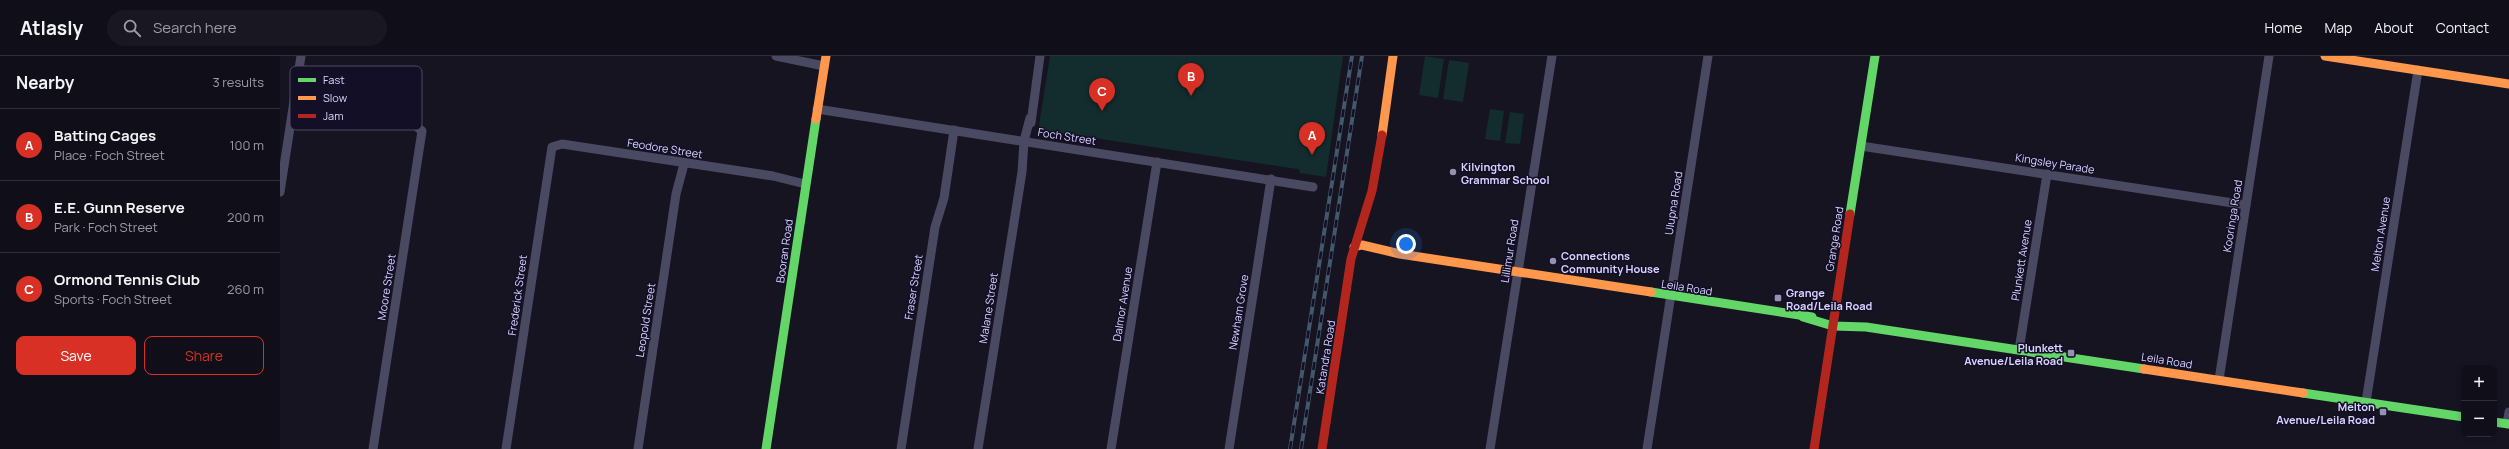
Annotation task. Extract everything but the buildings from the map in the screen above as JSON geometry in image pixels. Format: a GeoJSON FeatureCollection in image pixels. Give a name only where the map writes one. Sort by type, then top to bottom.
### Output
{"type":"FeatureCollection","features":[{"type":"Feature","properties":{"kind":"street"},"geometry":{"type":"LineString","coordinates":[[300,66],[301,56]]}},
{"type":"Feature","properties":{"kind":"street"},"geometry":{"type":"LineString","coordinates":[[779,56],[825,61]]}},
{"type":"Feature","properties":{"kind":"street","name":"Malane Street"},"geometry":{"type":"LineString","coordinates":[[978,449],[1040,56]]}},
{"type":"Feature","properties":{"kind":"street","name":"Katandra Road"},"geometry":{"type":"LineString","coordinates":[[1322,449],[1350,268],[1358,248],[1364,218],[1367,214],[1393,56]]}},
{"type":"Feature","properties":{"kind":"street","name":"Lillimur Road"},"geometry":{"type":"LineString","coordinates":[[1490,449],[1552,56]]}},
{"type":"Feature","properties":{"kind":"street","name":"Ulupna Road"},"geometry":{"type":"LineString","coordinates":[[1647,449],[1708,56]]}},
{"type":"Feature","properties":{"kind":"street","name":"Grange Road"},"geometry":{"type":"LineString","coordinates":[[1814,449],[1875,56]]}},
{"type":"Feature","properties":{"kind":"street","name":"Kooringa Road"},"geometry":{"type":"LineString","coordinates":[[2219,380],[2269,56]]}},
{"type":"Feature","properties":{"kind":"street"},"geometry":{"type":"LineString","coordinates":[[2325,56],[2509,84]]}},
{"type":"Feature","properties":{"kind":"street","name":"Booran Road"},"geometry":{"type":"LineString","coordinates":[[766,449],[825,61]]}},
{"type":"Feature","properties":{"kind":"street","name":"Melton Avenue"},"geometry":{"type":"LineString","coordinates":[[2366,402],[2418,70]]}},
{"type":"Feature","properties":{"kind":"street","name":"Foch Street"},"geometry":{"type":"LineString","coordinates":[[818,109],[1271,179],[1313,187]]}},
{"type":"Feature","properties":{"kind":"street"},"geometry":{"type":"LineString","coordinates":[[280,192],[290,130]]}},
{"type":"Feature","properties":{"kind":"street","name":"Moore Street"},"geometry":{"type":"LineString","coordinates":[[373,449],[422,134],[421,130]]}},
{"type":"Feature","properties":{"kind":"street","name":"Fraser Street"},"geometry":{"type":"LineString","coordinates":[[901,449],[935,227],[944,198],[954,130]]}},
{"type":"Feature","properties":{"kind":"street","name":"Feodore Street"},"geometry":{"type":"LineString","coordinates":[[554,146],[562,144],[806,181]]}},
{"type":"Feature","properties":{"kind":"street","name":"Frederick Street"},"geometry":{"type":"LineString","coordinates":[[506,449],[549,152],[554,146]]}},
{"type":"Feature","properties":{"kind":"street","name":"Kingsley Parade"},"geometry":{"type":"LineString","coordinates":[[1861,146],[2246,205]]}},
{"type":"Feature","properties":{"kind":"street","name":"Dalmor Avenue"},"geometry":{"type":"LineString","coordinates":[[1111,449],[1157,162]]}},
{"type":"Feature","properties":{"kind":"street","name":"Leopold Street"},"geometry":{"type":"LineString","coordinates":[[638,449],[681,163]]}},
{"type":"Feature","properties":{"kind":"street","name":"Plunkett Avenue"},"geometry":{"type":"LineString","coordinates":[[2019,350],[2047,174]]}},
{"type":"Feature","properties":{"kind":"street","name":"Newham Grove"},"geometry":{"type":"LineString","coordinates":[[1229,449],[1271,179]]}},
{"type":"Feature","properties":{"kind":"street","name":"Leila Road"},"geometry":{"type":"LineString","coordinates":[[1358,248],[1833,322],[2461,417]]}},
{"type":"Feature","properties":{"kind":"street"},"geometry":{"type":"LineString","coordinates":[[2497,422],[2508,424],[2509,412]]}},
{"type":"Feature","properties":{"kind":"green space"},"geometry":{"type":"Polygon","coordinates":[[[1050,56],[1343,56],[1326,177],[1299,173],[1300,170],[1297,169],[1042,130],[1039,125],[1050,56]]]}},
{"type":"Feature","properties":{"kind":"green space"},"geometry":{"type":"Polygon","coordinates":[[[1425,56],[1444,59],[1438,98],[1419,95],[1425,56]]]}},
{"type":"Feature","properties":{"kind":"green space"},"geometry":{"type":"Polygon","coordinates":[[[1449,60],[1469,63],[1463,102],[1443,99],[1449,60]]]}},
{"type":"Feature","properties":{"kind":"green space"},"geometry":{"type":"Polygon","coordinates":[[[1490,109],[1504,111],[1500,141],[1485,139],[1490,109]]]}},
{"type":"Feature","properties":{"kind":"green space"},"geometry":{"type":"Polygon","coordinates":[[[1510,112],[1524,114],[1520,144],[1505,143],[1510,112]]]}},
{"type":"Feature","properties":{"kind":"railway"},"geometry":{"type":"LineString","coordinates":[[1290,449],[1352,56]]}},
{"type":"Feature","properties":{"kind":"railway"},"geometry":{"type":"LineString","coordinates":[[1301,449],[1362,56]]}},
{"type":"Feature","properties":{"kind":"traffic: fast"},"geometry":{"type":"LineString","coordinates":[[1850,214],[1875,56]]}},
{"type":"Feature","properties":{"kind":"traffic: fast"},"geometry":{"type":"LineString","coordinates":[[766,449],[816,119]]}},
{"type":"Feature","properties":{"kind":"traffic: fast"},"geometry":{"type":"LineString","coordinates":[[1651,292],[1812,317]]}},
{"type":"Feature","properties":{"kind":"traffic: fast"},"geometry":{"type":"LineString","coordinates":[[1803,317],[1833,326],[1866,327],[2144,369]]}},
{"type":"Feature","properties":{"kind":"traffic: fast"},"geometry":{"type":"LineString","coordinates":[[2303,393],[2461,417]]}},
{"type":"Feature","properties":{"kind":"traffic: fast"},"geometry":{"type":"LineString","coordinates":[[2497,422],[2509,424]]}},
{"type":"Feature","properties":{"kind":"traffic: slow"},"geometry":{"type":"LineString","coordinates":[[816,119],[826,56]]}},
{"type":"Feature","properties":{"kind":"traffic: slow"},"geometry":{"type":"LineString","coordinates":[[1382,135],[1393,56]]}},
{"type":"Feature","properties":{"kind":"traffic: slow"},"geometry":{"type":"LineString","coordinates":[[2325,56],[2509,84]]}},
{"type":"Feature","properties":{"kind":"traffic: slow"},"geometry":{"type":"LineString","coordinates":[[1354,247],[1362,245],[1400,254],[1651,292]]}},
{"type":"Feature","properties":{"kind":"traffic: slow"},"geometry":{"type":"LineString","coordinates":[[2144,369],[2303,393]]}},
{"type":"Feature","properties":{"kind":"traffic: jam"},"geometry":{"type":"LineString","coordinates":[[1322,449],[1351,259],[1372,191],[1382,135]]}},
{"type":"Feature","properties":{"kind":"traffic: jam"},"geometry":{"type":"LineString","coordinates":[[1814,449],[1850,214]]}},
{"type":"Feature","properties":{"kind":"place","name":"E.E. Gunn Reserve"},"geometry":{"type":"Point","coordinates":[1191,96]}},
{"type":"Feature","properties":{"kind":"place","name":"Ormond Tennis Club"},"geometry":{"type":"Point","coordinates":[1102,111]}},
{"type":"Feature","properties":{"kind":"place","name":"Batting Cages"},"geometry":{"type":"Point","coordinates":[1312,155]}},
{"type":"Feature","properties":{"kind":"place","name":"Kilvington Grammar School"},"geometry":{"type":"Point","coordinates":[1453,172]}},
{"type":"Feature","properties":{"kind":"place","name":"Connections Community House"},"geometry":{"type":"Point","coordinates":[1553,261]}},
{"type":"Feature","properties":{"kind":"place","name":"Grange Road/Leila Road"},"geometry":{"type":"Point","coordinates":[1778,298]}},
{"type":"Feature","properties":{"kind":"place","name":"Plunkett Avenue/Leila Road"},"geometry":{"type":"Point","coordinates":[2071,353]}},
{"type":"Feature","properties":{"kind":"place","name":"Melton Avenue/Leila Road"},"geometry":{"type":"Point","coordinates":[2383,412]}}]}
